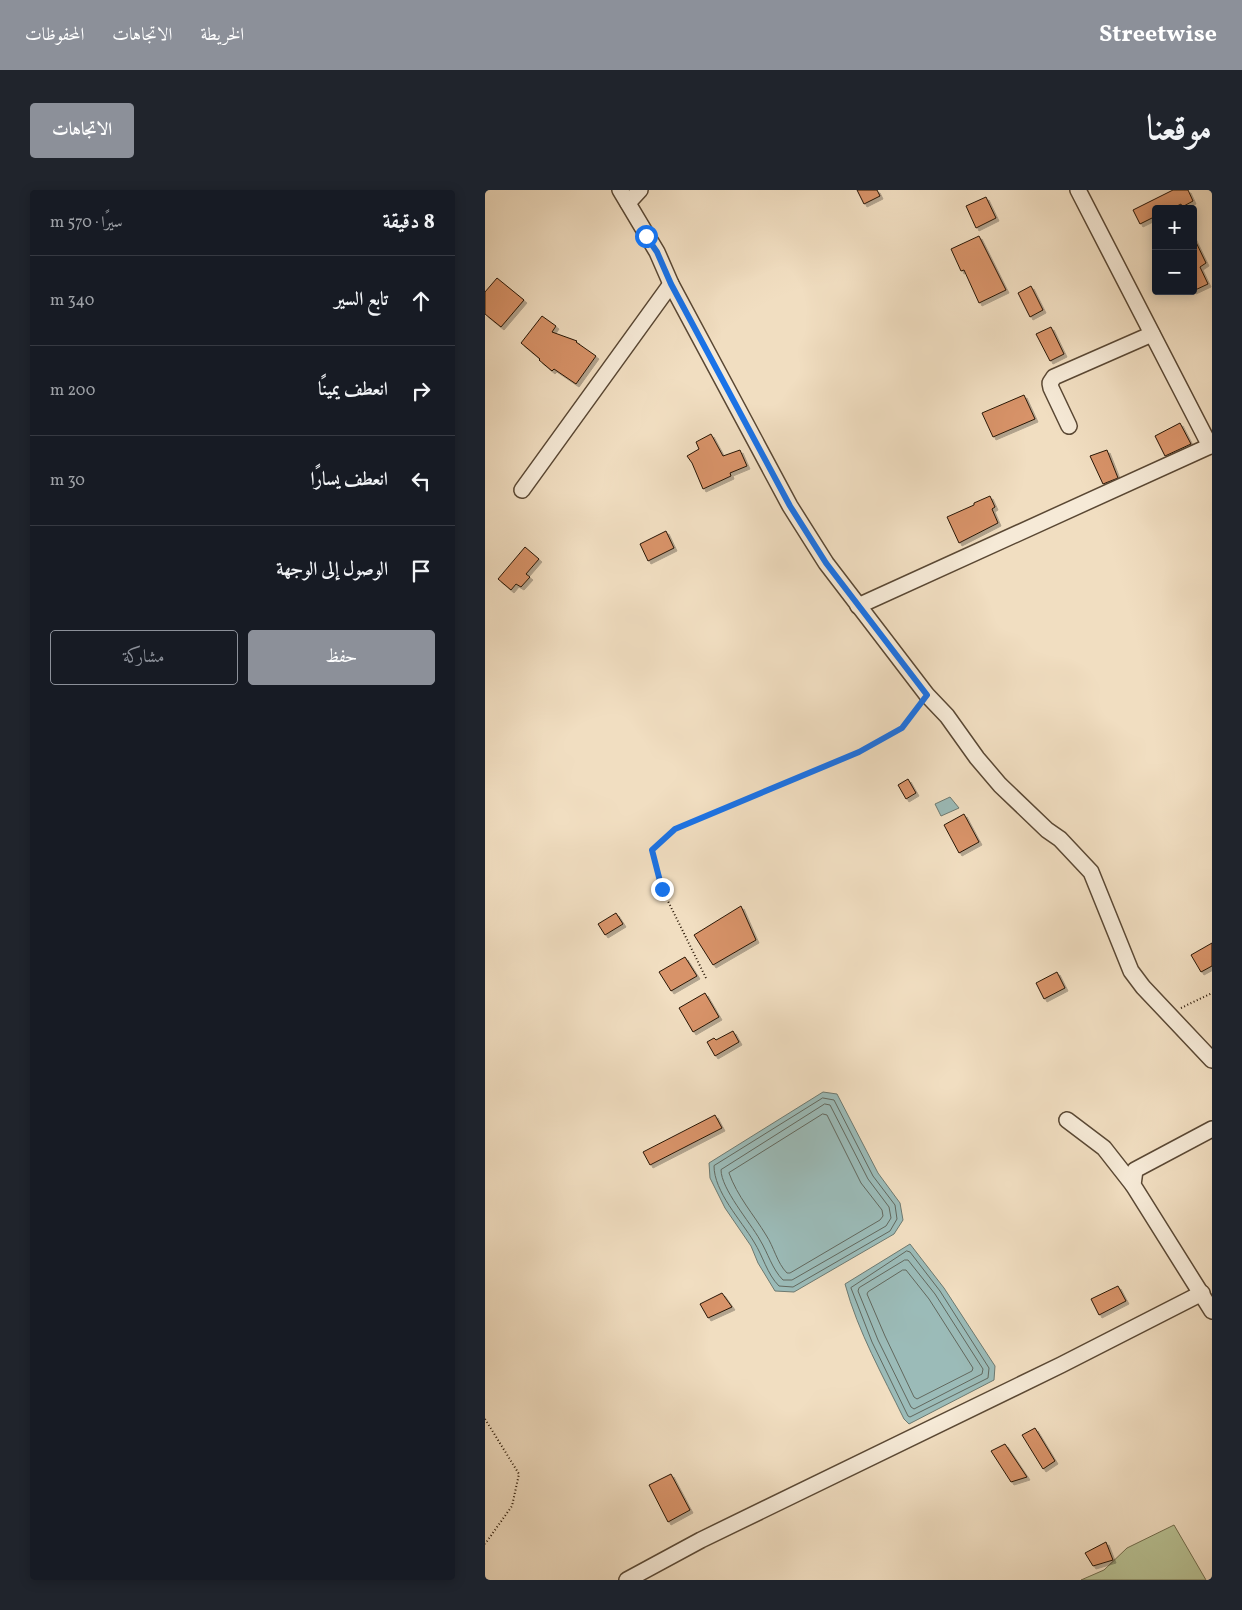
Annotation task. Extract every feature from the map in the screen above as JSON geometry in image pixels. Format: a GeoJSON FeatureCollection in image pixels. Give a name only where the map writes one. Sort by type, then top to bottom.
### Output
{"type":"FeatureCollection","features":[{"type":"Feature","properties":{"kind":"street"},"geometry":{"type":"LineString","coordinates":[[620,190],[657,252],[671,284],[790,506],[826,563],[927,695],[947,716],[977,758],[1000,785],[1047,830],[1060,839],[1091,872],[1131,971],[1212,1060]]}},
{"type":"Feature","properties":{"kind":"street"},"geometry":{"type":"LineString","coordinates":[[628,204],[640,190]]}},
{"type":"Feature","properties":{"kind":"street"},"geometry":{"type":"LineString","coordinates":[[858,606],[1211,445],[1078,190]]}},
{"type":"Feature","properties":{"kind":"street"},"geometry":{"type":"LineString","coordinates":[[522,490],[671,284]]}},
{"type":"Feature","properties":{"kind":"street"},"geometry":{"type":"LineString","coordinates":[[1069,426],[1051,388],[1050,383],[1054,377],[1152,334]]}},
{"type":"Feature","properties":{"kind":"street"},"geometry":{"type":"LineString","coordinates":[[1067,1120],[1104,1148],[1133,1185],[1212,1310]]}},
{"type":"Feature","properties":{"kind":"street"},"geometry":{"type":"LineString","coordinates":[[1133,1185],[1135,1170],[1212,1129]]}},
{"type":"Feature","properties":{"kind":"street"},"geometry":{"type":"LineString","coordinates":[[627,1580],[710,1536],[1061,1365],[1202,1293]]}},
{"type":"Feature","properties":{"kind":"path"},"geometry":{"type":"LineString","coordinates":[[706,978],[662,889],[652,850],[675,829],[859,752],[902,728],[927,695]]}},
{"type":"Feature","properties":{"kind":"path"},"geometry":{"type":"LineString","coordinates":[[1169,1014],[1212,992]]}},
{"type":"Feature","properties":{"kind":"path"},"geometry":{"type":"LineString","coordinates":[[485,1419],[519,1474],[512,1506],[485,1544]]}},
{"type":"Feature","properties":{"kind":"green space"},"geometry":{"type":"Polygon","coordinates":[[[1174,1525],[1206,1580],[1081,1580],[1104,1570],[1127,1548],[1174,1525]]]}},
{"type":"Feature","properties":{"kind":"water"},"geometry":{"type":"Polygon","coordinates":[[[950,797],[959,808],[941,816],[935,804],[950,797]]]}},
{"type":"Feature","properties":{"kind":"water"},"geometry":{"type":"Polygon","coordinates":[[[823,1092],[837,1094],[878,1173],[900,1203],[903,1220],[894,1234],[794,1292],[775,1291],[758,1263],[751,1246],[725,1208],[710,1178],[709,1163],[823,1092]]]}},
{"type":"Feature","properties":{"kind":"water"},"geometry":{"type":"Polygon","coordinates":[[[910,1244],[944,1288],[995,1366],[994,1380],[909,1424],[904,1419],[871,1353],[850,1302],[845,1284],[910,1244]]]}},
{"type":"Feature","properties":{"kind":"building"},"geometry":{"type":"Polygon","coordinates":[[[857,190],[877,190],[880,196],[864,204],[857,190]]]}},
{"type":"Feature","properties":{"kind":"building"},"geometry":{"type":"Polygon","coordinates":[[[1173,190],[1188,190],[1193,201],[1186,205],[1152,205],[1152,218],[1140,224],[1133,210],[1173,190]]]}},
{"type":"Feature","properties":{"kind":"building"},"geometry":{"type":"Polygon","coordinates":[[[986,197],[996,218],[976,228],[966,206],[986,197]]]}},
{"type":"Feature","properties":{"kind":"building"},"geometry":{"type":"Polygon","coordinates":[[[979,236],[1006,290],[979,303],[964,270],[961,271],[951,249],[979,236]]]}},
{"type":"Feature","properties":{"kind":"building"},"geometry":{"type":"Polygon","coordinates":[[[1197,244],[1206,263],[1200,267],[1208,284],[1197,289],[1197,244]]]}},
{"type":"Feature","properties":{"kind":"building"},"geometry":{"type":"Polygon","coordinates":[[[497,278],[524,300],[501,327],[485,314],[485,292],[497,278]]]}},
{"type":"Feature","properties":{"kind":"building"},"geometry":{"type":"Polygon","coordinates":[[[1031,286],[1043,310],[1030,317],[1018,293],[1031,286]]]}},
{"type":"Feature","properties":{"kind":"building"},"geometry":{"type":"Polygon","coordinates":[[[542,316],[556,326],[552,332],[577,341],[596,356],[576,384],[554,369],[552,371],[521,343],[542,316]]]}},
{"type":"Feature","properties":{"kind":"building"},"geometry":{"type":"Polygon","coordinates":[[[1051,327],[1064,354],[1050,361],[1036,334],[1051,327]]]}},
{"type":"Feature","properties":{"kind":"building"},"geometry":{"type":"Polygon","coordinates":[[[1024,395],[1035,419],[993,437],[982,413],[1024,395]]]}},
{"type":"Feature","properties":{"kind":"building"},"geometry":{"type":"Polygon","coordinates":[[[1180,423],[1191,444],[1165,456],[1155,436],[1180,423]]]}},
{"type":"Feature","properties":{"kind":"building"},"geometry":{"type":"Polygon","coordinates":[[[711,434],[723,456],[740,450],[747,466],[730,473],[731,476],[703,489],[687,456],[699,449],[696,442],[711,434]]]}},
{"type":"Feature","properties":{"kind":"building"},"geometry":{"type":"Polygon","coordinates":[[[1107,450],[1118,478],[1103,484],[1090,456],[1107,450]]]}},
{"type":"Feature","properties":{"kind":"building"},"geometry":{"type":"Polygon","coordinates":[[[990,496],[995,507],[992,509],[998,523],[959,543],[947,517],[990,496]]]}},
{"type":"Feature","properties":{"kind":"building"},"geometry":{"type":"Polygon","coordinates":[[[666,531],[674,548],[648,561],[640,544],[666,531]]]}},
{"type":"Feature","properties":{"kind":"building"},"geometry":{"type":"Polygon","coordinates":[[[525,547],[539,559],[526,574],[530,577],[521,587],[516,584],[511,590],[498,579],[525,547]]]}},
{"type":"Feature","properties":{"kind":"building"},"geometry":{"type":"Polygon","coordinates":[[[908,779],[916,793],[906,799],[898,785],[908,779]]]}},
{"type":"Feature","properties":{"kind":"building"},"geometry":{"type":"Polygon","coordinates":[[[964,814],[979,842],[959,853],[944,825],[964,814]]]}},
{"type":"Feature","properties":{"kind":"building"},"geometry":{"type":"Polygon","coordinates":[[[741,906],[756,940],[713,965],[694,935],[741,906]]]}},
{"type":"Feature","properties":{"kind":"building"},"geometry":{"type":"Polygon","coordinates":[[[616,913],[623,924],[605,935],[598,924],[616,913]]]}},
{"type":"Feature","properties":{"kind":"building"},"geometry":{"type":"Polygon","coordinates":[[[1212,943],[1212,966],[1201,972],[1191,955],[1212,943]]]}},
{"type":"Feature","properties":{"kind":"building"},"geometry":{"type":"Polygon","coordinates":[[[685,957],[697,976],[671,991],[659,972],[685,957]]]}},
{"type":"Feature","properties":{"kind":"building"},"geometry":{"type":"Polygon","coordinates":[[[1057,972],[1065,988],[1044,999],[1036,983],[1057,972]]]}},
{"type":"Feature","properties":{"kind":"building"},"geometry":{"type":"Polygon","coordinates":[[[705,993],[719,1017],[693,1032],[679,1008],[705,993]]]}},
{"type":"Feature","properties":{"kind":"building"},"geometry":{"type":"Polygon","coordinates":[[[733,1031],[739,1042],[715,1056],[707,1042],[714,1038],[716,1040],[733,1031]]]}},
{"type":"Feature","properties":{"kind":"building"},"geometry":{"type":"Polygon","coordinates":[[[715,1115],[722,1128],[650,1165],[643,1152],[715,1115]]]}},
{"type":"Feature","properties":{"kind":"building"},"geometry":{"type":"Polygon","coordinates":[[[1118,1286],[1126,1301],[1099,1315],[1091,1299],[1118,1286]]]}},
{"type":"Feature","properties":{"kind":"building"},"geometry":{"type":"Polygon","coordinates":[[[722,1293],[732,1307],[708,1318],[700,1304],[722,1293]]]}},
{"type":"Feature","properties":{"kind":"building"},"geometry":{"type":"Polygon","coordinates":[[[1035,1428],[1055,1461],[1043,1469],[1022,1435],[1035,1428]]]}},
{"type":"Feature","properties":{"kind":"building"},"geometry":{"type":"Polygon","coordinates":[[[1005,1444],[1027,1477],[1011,1482],[991,1451],[1005,1444]]]}},
{"type":"Feature","properties":{"kind":"building"},"geometry":{"type":"Polygon","coordinates":[[[671,1474],[690,1510],[668,1522],[649,1485],[671,1474]]]}},
{"type":"Feature","properties":{"kind":"building"},"geometry":{"type":"Polygon","coordinates":[[[1106,1542],[1113,1560],[1093,1566],[1085,1553],[1106,1542]]]}},
{"type":"Feature","properties":{"kind":"route"},"geometry":{"type":"LineString","coordinates":[[646,236],[657,252],[671,284],[790,506],[826,563],[927,695],[902,728],[859,752],[675,829],[652,850],[662,889]]}}]}
